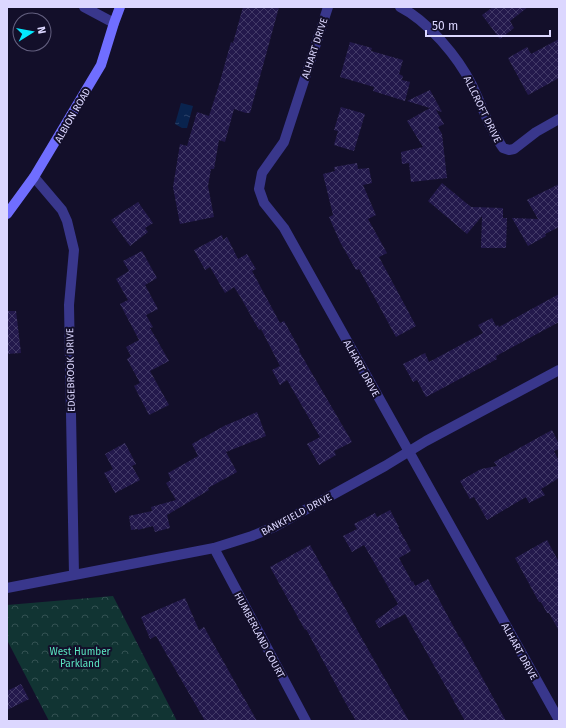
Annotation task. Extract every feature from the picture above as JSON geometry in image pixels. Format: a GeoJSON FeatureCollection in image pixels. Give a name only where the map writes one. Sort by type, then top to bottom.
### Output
{"type":"FeatureCollection","features":[{"type":"Feature","properties":{"kind":"main road","name":"ALBION ROAD"},"geometry":{"type":"LineString","coordinates":[[7,214],[34,177],[100,65],[120,7]]}},
{"type":"Feature","properties":{"kind":"street"},"geometry":{"type":"LineString","coordinates":[[84,7],[114,23]]}},
{"type":"Feature","properties":{"kind":"street","name":"ALHART DRIVE"},"geometry":{"type":"LineString","coordinates":[[328,7],[284,142],[262,173],[259,189],[264,203],[284,228],[559,720]]}},
{"type":"Feature","properties":{"kind":"street","name":"ALLCROFT DRIVE"},"geometry":{"type":"LineString","coordinates":[[400,7],[410,12],[448,48],[464,70],[490,126],[503,148],[509,150],[514,149],[536,132],[559,119]]}},
{"type":"Feature","properties":{"kind":"street","name":"EDGEBROOK DRIVE"},"geometry":{"type":"LineString","coordinates":[[34,177],[62,210],[67,221],[74,250],[68,305],[74,575]]}},
{"type":"Feature","properties":{"kind":"street","name":"BANKFIELD DRIVE"},"geometry":{"type":"LineString","coordinates":[[7,588],[214,548],[238,541],[274,527],[385,466],[409,450],[559,370]]}},
{"type":"Feature","properties":{"kind":"street","name":"HUMBERLAND COURT"},"geometry":{"type":"LineString","coordinates":[[214,548],[306,721]]}},
{"type":"Feature","properties":{"kind":"green space","name":"West Humber Parkland"},"geometry":{"type":"Polygon","coordinates":[[[113,596],[177,721],[49,721],[7,640],[7,605],[113,596]]]}},
{"type":"Feature","properties":{"kind":"water"},"geometry":{"type":"Polygon","coordinates":[[[181,103],[193,106],[187,128],[182,128],[175,124],[181,103]]]}},
{"type":"Feature","properties":{"kind":"building"},"geometry":{"type":"Polygon","coordinates":[[[243,7],[279,7],[250,113],[234,109],[225,142],[219,140],[214,169],[211,169],[208,186],[214,217],[180,224],[173,187],[180,144],[187,146],[197,112],[209,116],[243,7]]]}},
{"type":"Feature","properties":{"kind":"building"},"geometry":{"type":"Polygon","coordinates":[[[493,7],[528,7],[510,21],[514,28],[500,39],[482,15],[493,7]]]}},
{"type":"Feature","properties":{"kind":"building"},"geometry":{"type":"Polygon","coordinates":[[[559,39],[559,78],[528,95],[508,58],[527,47],[531,54],[559,39]]]}},
{"type":"Feature","properties":{"kind":"building"},"geometry":{"type":"Polygon","coordinates":[[[350,42],[372,48],[371,51],[403,60],[399,74],[403,76],[402,80],[410,82],[405,101],[373,91],[374,87],[340,77],[350,42]]]}},
{"type":"Feature","properties":{"kind":"building"},"geometry":{"type":"Polygon","coordinates":[[[430,90],[442,112],[436,110],[444,124],[438,127],[442,134],[447,178],[411,182],[409,163],[402,164],[401,152],[423,147],[407,121],[430,108],[407,101],[430,90]]]}},
{"type":"Feature","properties":{"kind":"building"},"geometry":{"type":"Polygon","coordinates":[[[341,107],[365,114],[354,151],[334,145],[338,131],[334,130],[341,107]]]}},
{"type":"Feature","properties":{"kind":"building"},"geometry":{"type":"Polygon","coordinates":[[[357,163],[358,169],[369,168],[372,183],[363,185],[376,215],[368,219],[387,253],[379,257],[416,326],[396,337],[359,269],[356,270],[340,242],[329,217],[333,215],[323,174],[335,171],[334,167],[357,163]]]}},
{"type":"Feature","properties":{"kind":"building"},"geometry":{"type":"Polygon","coordinates":[[[442,183],[471,207],[503,208],[503,218],[507,218],[506,248],[481,248],[482,216],[467,234],[428,201],[442,183]]]}},
{"type":"Feature","properties":{"kind":"building"},"geometry":{"type":"Polygon","coordinates":[[[559,184],[559,227],[545,234],[546,236],[528,246],[512,218],[538,219],[527,200],[559,184]]]}},
{"type":"Feature","properties":{"kind":"building"},"geometry":{"type":"Polygon","coordinates":[[[138,202],[153,223],[145,228],[148,232],[130,246],[111,220],[138,202]]]}},
{"type":"Feature","properties":{"kind":"building"},"geometry":{"type":"Polygon","coordinates":[[[222,235],[223,240],[227,237],[238,259],[247,254],[256,269],[252,271],[280,323],[284,321],[300,350],[299,351],[352,442],[334,451],[336,455],[319,465],[307,444],[320,437],[287,380],[280,385],[272,370],[280,366],[261,329],[259,330],[234,287],[225,293],[210,267],[205,270],[194,250],[222,235]]]}},
{"type":"Feature","properties":{"kind":"building"},"geometry":{"type":"Polygon","coordinates":[[[142,251],[157,278],[145,285],[158,309],[146,315],[153,327],[150,328],[169,361],[150,371],[169,405],[149,415],[134,386],[140,383],[127,359],[131,356],[126,347],[139,340],[120,304],[128,300],[116,279],[129,271],[123,261],[142,251]]]}},
{"type":"Feature","properties":{"kind":"building"},"geometry":{"type":"Polygon","coordinates":[[[559,294],[559,322],[496,356],[497,359],[426,397],[417,380],[413,382],[403,364],[425,353],[429,362],[483,333],[478,325],[492,318],[496,326],[498,325],[499,327],[559,294]]]}},
{"type":"Feature","properties":{"kind":"building"},"geometry":{"type":"Polygon","coordinates":[[[7,311],[16,311],[21,353],[7,354],[7,311]]]}},
{"type":"Feature","properties":{"kind":"building"},"geometry":{"type":"Polygon","coordinates":[[[257,412],[266,436],[226,452],[237,472],[208,488],[209,490],[167,515],[170,528],[155,532],[153,526],[138,530],[131,530],[129,516],[152,511],[151,507],[176,500],[166,483],[171,480],[168,473],[198,456],[192,444],[224,426],[257,412]]]}},
{"type":"Feature","properties":{"kind":"building"},"geometry":{"type":"Polygon","coordinates":[[[552,430],[559,444],[559,449],[554,451],[559,461],[559,478],[541,489],[545,495],[529,503],[526,497],[487,520],[474,497],[470,499],[460,481],[481,469],[497,466],[494,462],[552,430]]]}},
{"type":"Feature","properties":{"kind":"building"},"geometry":{"type":"Polygon","coordinates":[[[125,443],[136,464],[132,466],[140,480],[115,493],[104,473],[113,469],[105,454],[125,443]]]}},
{"type":"Feature","properties":{"kind":"building"},"geometry":{"type":"Polygon","coordinates":[[[390,510],[411,551],[399,558],[412,582],[413,581],[415,586],[428,579],[506,721],[465,721],[405,614],[379,628],[375,621],[398,604],[364,545],[352,552],[343,536],[357,529],[354,524],[375,513],[377,517],[390,510]]]}},
{"type":"Feature","properties":{"kind":"building"},"geometry":{"type":"Polygon","coordinates":[[[547,540],[559,562],[559,631],[549,613],[547,613],[541,602],[539,602],[515,558],[547,540]]]}},
{"type":"Feature","properties":{"kind":"building"},"geometry":{"type":"Polygon","coordinates":[[[310,545],[409,721],[356,721],[344,700],[306,629],[305,630],[270,567],[310,545]]]}},
{"type":"Feature","properties":{"kind":"building"},"geometry":{"type":"Polygon","coordinates":[[[185,598],[199,630],[204,627],[257,721],[205,721],[156,636],[150,639],[141,617],[185,598]]]}},
{"type":"Feature","properties":{"kind":"building"},"geometry":{"type":"Polygon","coordinates":[[[21,684],[29,699],[7,710],[7,691],[21,684]]]}}]}
